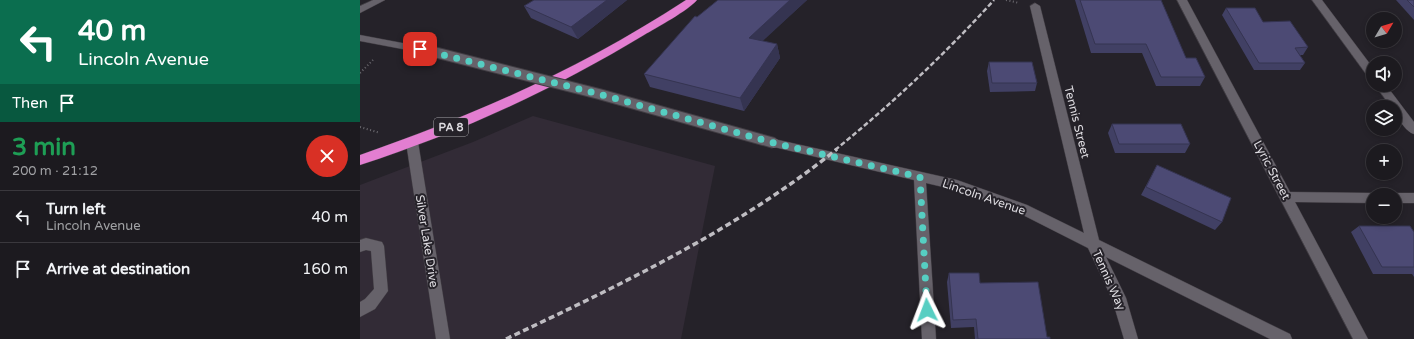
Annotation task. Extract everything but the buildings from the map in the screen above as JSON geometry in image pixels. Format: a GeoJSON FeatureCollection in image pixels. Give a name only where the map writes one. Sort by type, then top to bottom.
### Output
{"type":"FeatureCollection","features":[{"type":"Feature","properties":{"kind":"highway","name":"PA 8"},"geometry":{"type":"LineString","coordinates":[[360,160],[412,142],[473,118],[559,80],[636,37],[692,0]]}},
{"type":"Feature","properties":{"kind":"street"},"geometry":{"type":"LineString","coordinates":[[360,10],[380,0]]}},
{"type":"Feature","properties":{"kind":"street","name":"Lyric Street"},"geometry":{"type":"LineString","coordinates":[[1182,0],[1361,339]]}},
{"type":"Feature","properties":{"kind":"street"},"geometry":{"type":"LineString","coordinates":[[1317,0],[1366,66]]}},
{"type":"Feature","properties":{"kind":"street","name":"Tennis Street"},"geometry":{"type":"LineString","coordinates":[[1035,6],[1093,244]]}},
{"type":"Feature","properties":{"kind":"street","name":"Lincoln Avenue"},"geometry":{"type":"LineString","coordinates":[[360,38],[434,52],[599,94],[774,143],[920,177],[957,184],[1023,209],[1285,339]]}},
{"type":"Feature","properties":{"kind":"street"},"geometry":{"type":"LineString","coordinates":[[1385,92],[1414,130]]}},
{"type":"Feature","properties":{"kind":"street","name":"Silver Lake Drive"},"geometry":{"type":"LineString","coordinates":[[412,142],[443,339]]}},
{"type":"Feature","properties":{"kind":"street"},"geometry":{"type":"LineString","coordinates":[[920,177],[928,339]]}},
{"type":"Feature","properties":{"kind":"street"},"geometry":{"type":"LineString","coordinates":[[1286,197],[1366,198]]}},
{"type":"Feature","properties":{"kind":"street"},"geometry":{"type":"LineString","coordinates":[[1402,198],[1414,198]]}},
{"type":"Feature","properties":{"kind":"street"},"geometry":{"type":"LineString","coordinates":[[360,246],[366,244],[377,246],[381,291],[370,304],[360,310]]}},
{"type":"Feature","properties":{"kind":"street","name":"Tennis Way"},"geometry":{"type":"LineString","coordinates":[[1093,244],[1119,298],[1131,339]]}},
{"type":"Feature","properties":{"kind":"path"},"geometry":{"type":"LineString","coordinates":[[360,74],[373,60]]}},
{"type":"Feature","properties":{"kind":"shaded area"},"geometry":{"type":"Polygon","coordinates":[[[533,116],[715,166],[681,339],[360,339],[360,185],[473,142],[533,116]]]}},
{"type":"Feature","properties":{"kind":"railway"},"geometry":{"type":"LineString","coordinates":[[835,150],[918,78],[994,0]]}},
{"type":"Feature","properties":{"kind":"railway"},"geometry":{"type":"LineString","coordinates":[[506,339],[635,276],[719,230],[760,205],[837,149]]}},
{"type":"Feature","properties":{"kind":"route"},"geometry":{"type":"LineString","coordinates":[[420,49],[599,94],[774,143],[920,177],[927,310]]}}]}
